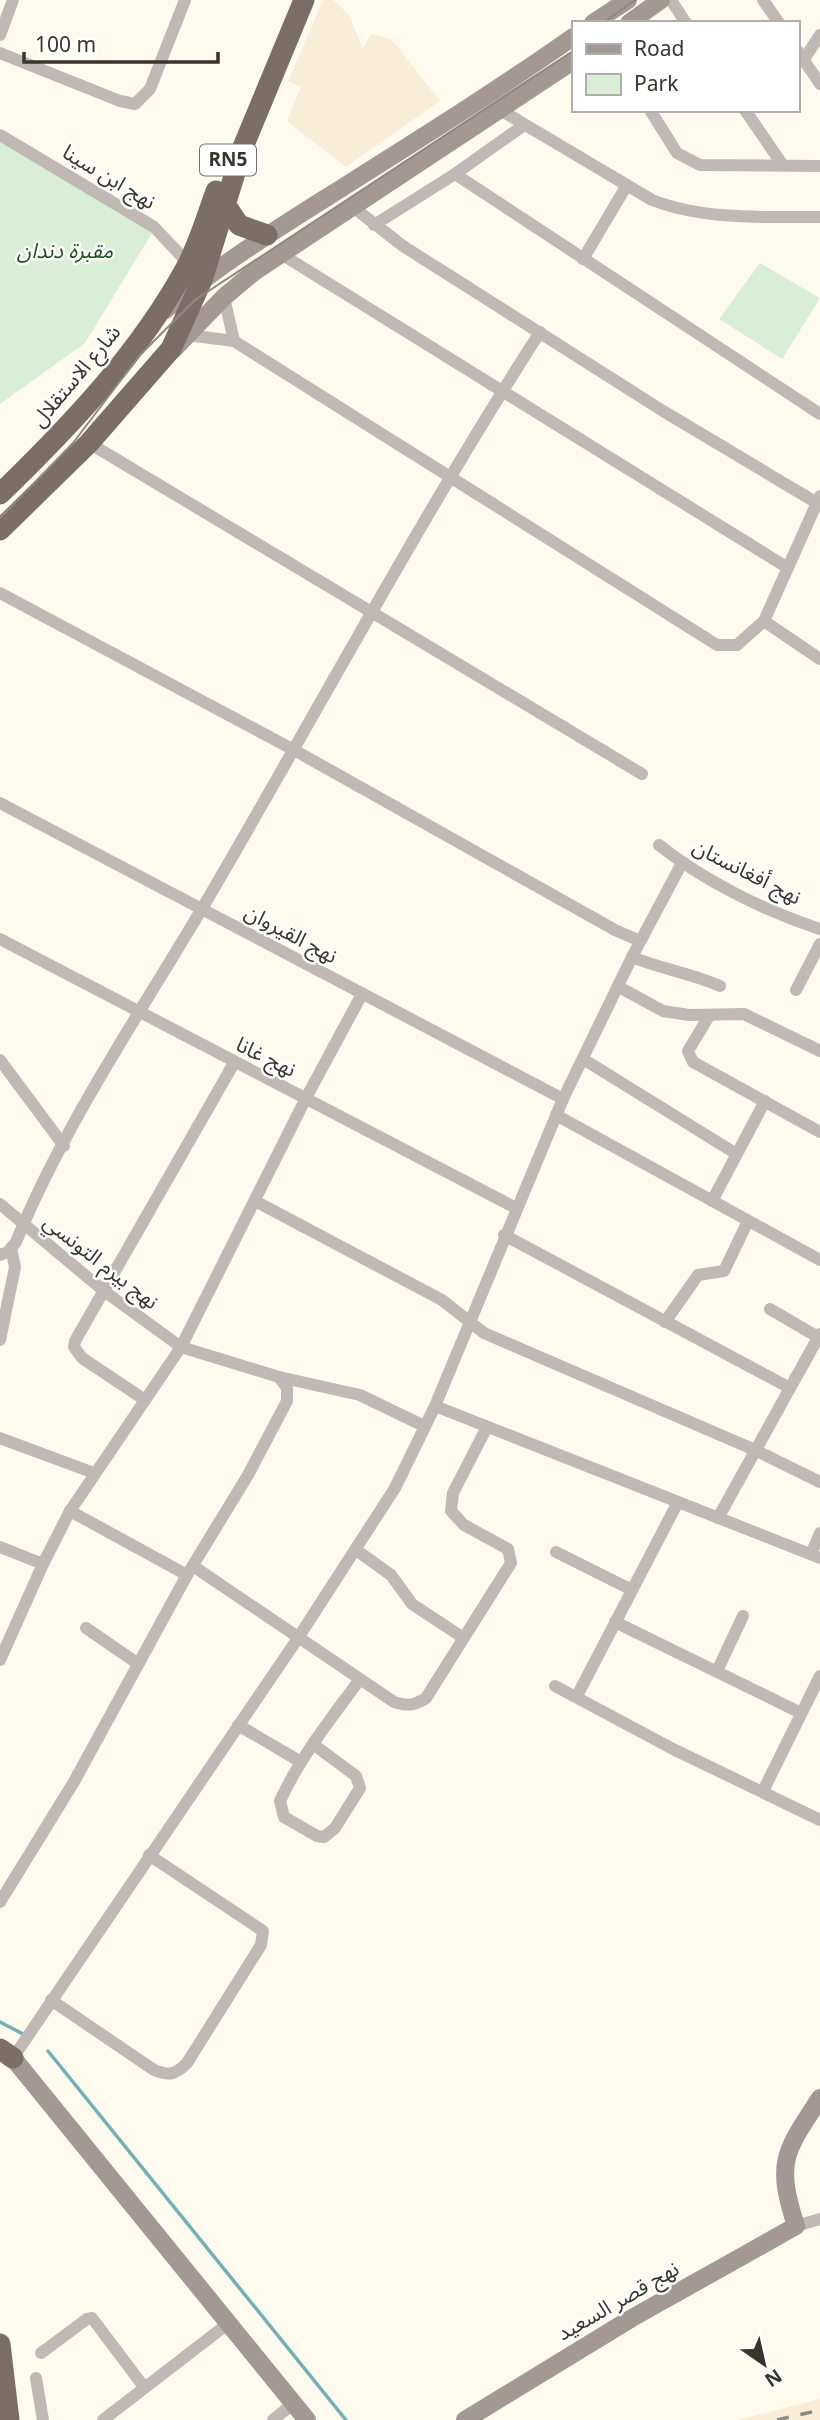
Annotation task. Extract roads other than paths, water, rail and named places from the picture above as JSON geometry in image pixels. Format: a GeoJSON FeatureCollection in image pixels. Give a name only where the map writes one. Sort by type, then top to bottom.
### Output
{"type":"FeatureCollection","features":[{"type":"Feature","properties":{"kind":"highway","name":"RN5"},"geometry":{"type":"LineString","coordinates":[[0,530],[89,443],[164,361],[291,0]]}},
{"type":"Feature","properties":{"kind":"highway","name":"RN5"},"geometry":{"type":"LineString","coordinates":[[195,271],[226,204],[243,147],[304,0]]}},
{"type":"Feature","properties":{"kind":"highway"},"geometry":{"type":"LineString","coordinates":[[226,204],[239,225],[267,235]]}},
{"type":"Feature","properties":{"kind":"highway","name":"شارع الاستقلال"},"geometry":{"type":"LineString","coordinates":[[0,494],[67,429],[195,271]]}},
{"type":"Feature","properties":{"kind":"highway"},"geometry":{"type":"LineString","coordinates":[[0,2344],[9,2420]]}},
{"type":"Feature","properties":{"kind":"main road"},"geometry":{"type":"LineString","coordinates":[[596,21],[628,0]]}},
{"type":"Feature","properties":{"kind":"main road"},"geometry":{"type":"LineString","coordinates":[[632,21],[662,0]]}},
{"type":"Feature","properties":{"kind":"main road"},"geometry":{"type":"LineString","coordinates":[[195,271],[267,235],[501,87],[572,38]]}},
{"type":"Feature","properties":{"kind":"main road"},"geometry":{"type":"LineString","coordinates":[[164,361],[224,297],[281,254],[502,111],[572,62]]}},
{"type":"Feature","properties":{"kind":"main road"},"geometry":{"type":"LineString","coordinates":[[7,2053],[230,2322],[307,2420]]}},
{"type":"Feature","properties":{"kind":"main road"},"geometry":{"type":"LineString","coordinates":[[796,2226],[785,2190],[786,2154],[799,2127],[817,2106]]}},
{"type":"Feature","properties":{"kind":"main road","name":"نهج قصر السعيد"},"geometry":{"type":"LineString","coordinates":[[465,2420],[632,2318],[796,2226]]}},
{"type":"Feature","properties":{"kind":"street"},"geometry":{"type":"LineString","coordinates":[[0,35],[13,0]]}},
{"type":"Feature","properties":{"kind":"street"},"geometry":{"type":"LineString","coordinates":[[0,53],[120,101],[135,104],[150,89],[185,0]]}},
{"type":"Feature","properties":{"kind":"street"},"geometry":{"type":"LineString","coordinates":[[671,0],[684,21]]}},
{"type":"Feature","properties":{"kind":"street"},"geometry":{"type":"LineString","coordinates":[[763,0],[778,21]]}},
{"type":"Feature","properties":{"kind":"street"},"geometry":{"type":"LineString","coordinates":[[820,35],[801,55],[820,84]]}},
{"type":"Feature","properties":{"kind":"street"},"geometry":{"type":"LineString","coordinates":[[502,111],[652,200],[687,211],[820,216]]}},
{"type":"Feature","properties":{"kind":"street"},"geometry":{"type":"LineString","coordinates":[[651,112],[677,153],[687,161],[700,165],[820,166]]}},
{"type":"Feature","properties":{"kind":"street"},"geometry":{"type":"LineString","coordinates":[[746,112],[782,164]]}},
{"type":"Feature","properties":{"kind":"street"},"geometry":{"type":"LineString","coordinates":[[374,225],[455,174],[524,125]]}},
{"type":"Feature","properties":{"kind":"street","name":"نهج ابن سينا"},"geometry":{"type":"LineString","coordinates":[[0,135],[154,227],[195,271]]}},
{"type":"Feature","properties":{"kind":"street"},"geometry":{"type":"LineString","coordinates":[[455,174],[820,414]]}},
{"type":"Feature","properties":{"kind":"street"},"geometry":{"type":"LineString","coordinates":[[583,259],[627,185]]}},
{"type":"Feature","properties":{"kind":"street"},"geometry":{"type":"LineString","coordinates":[[187,335],[234,341],[717,645],[737,645],[764,621],[819,499],[663,411],[374,225],[353,207]]}},
{"type":"Feature","properties":{"kind":"street"},"geometry":{"type":"LineString","coordinates":[[281,254],[788,568]]}},
{"type":"Feature","properties":{"kind":"street"},"geometry":{"type":"LineString","coordinates":[[224,297],[234,341]]}},
{"type":"Feature","properties":{"kind":"street"},"geometry":{"type":"LineString","coordinates":[[0,1340],[15,1267],[6,1251],[448,478],[540,332]]}},
{"type":"Feature","properties":{"kind":"street"},"geometry":{"type":"LineString","coordinates":[[89,443],[642,775]]}},
{"type":"Feature","properties":{"kind":"street"},"geometry":{"type":"LineString","coordinates":[[0,593],[294,750],[591,917],[640,941]]}},
{"type":"Feature","properties":{"kind":"street"},"geometry":{"type":"LineString","coordinates":[[764,621],[820,659]]}},
{"type":"Feature","properties":{"kind":"street","name":"نهج القيروان"},"geometry":{"type":"LineString","coordinates":[[0,803],[563,1099]]}},
{"type":"Feature","properties":{"kind":"street","name":"نهج أفغانستان"},"geometry":{"type":"LineString","coordinates":[[659,845],[682,863],[762,904],[820,929]]}},
{"type":"Feature","properties":{"kind":"street"},"geometry":{"type":"LineString","coordinates":[[7,2053],[51,2000],[298,1638],[396,1488],[435,1406],[504,1235],[563,1099],[640,941],[682,863]]}},
{"type":"Feature","properties":{"kind":"street","name":"نهج غانا"},"geometry":{"type":"LineString","coordinates":[[0,939],[516,1208]]}},
{"type":"Feature","properties":{"kind":"street"},"geometry":{"type":"LineString","coordinates":[[796,990],[820,944]]}},
{"type":"Feature","properties":{"kind":"street"},"geometry":{"type":"LineString","coordinates":[[632,957],[671,971],[686,972],[720,986]]}},
{"type":"Feature","properties":{"kind":"street"},"geometry":{"type":"LineString","coordinates":[[619,987],[663,1011],[709,1016],[744,1014],[820,1051]]}},
{"type":"Feature","properties":{"kind":"street"},"geometry":{"type":"LineString","coordinates":[[1,1654],[70,1511],[181,1347],[306,1098],[362,994]]}},
{"type":"Feature","properties":{"kind":"street"},"geometry":{"type":"LineString","coordinates":[[709,1016],[688,1051],[694,1062],[820,1132]]}},
{"type":"Feature","properties":{"kind":"street"},"geometry":{"type":"LineString","coordinates":[[583,1059],[735,1153]]}},
{"type":"Feature","properties":{"kind":"street"},"geometry":{"type":"LineString","coordinates":[[0,1060],[64,1146]]}},
{"type":"Feature","properties":{"kind":"street"},"geometry":{"type":"LineString","coordinates":[[145,1400],[82,1358],[74,1348],[234,1063]]}},
{"type":"Feature","properties":{"kind":"street"},"geometry":{"type":"LineString","coordinates":[[712,1201],[735,1153],[765,1101]]}},
{"type":"Feature","properties":{"kind":"street"},"geometry":{"type":"LineString","coordinates":[[556,1115],[820,1260]]}},
{"type":"Feature","properties":{"kind":"street"},"geometry":{"type":"LineString","coordinates":[[255,1200],[442,1300],[469,1322],[501,1342],[755,1450],[820,1482]]}},
{"type":"Feature","properties":{"kind":"street","name":"نهج بيرم التونسي"},"geometry":{"type":"LineString","coordinates":[[0,1204],[104,1291],[181,1347],[279,1377],[360,1395],[424,1426]]}},
{"type":"Feature","properties":{"kind":"street"},"geometry":{"type":"LineString","coordinates":[[665,1322],[698,1275],[724,1271],[748,1222]]}},
{"type":"Feature","properties":{"kind":"street"},"geometry":{"type":"LineString","coordinates":[[504,1235],[790,1388]]}},
{"type":"Feature","properties":{"kind":"street"},"geometry":{"type":"LineString","coordinates":[[718,1518],[819,1335],[770,1309]]}},
{"type":"Feature","properties":{"kind":"street"},"geometry":{"type":"LineString","coordinates":[[0,1902],[75,1780],[137,1663],[248,1475],[287,1401],[287,1388],[279,1377]]}},
{"type":"Feature","properties":{"kind":"street"},"geometry":{"type":"LineString","coordinates":[[435,1406],[816,1556],[820,1533]]}},
{"type":"Feature","properties":{"kind":"street"},"geometry":{"type":"LineString","coordinates":[[70,1511],[190,1570],[394,1702],[408,1706],[426,1698],[462,1637],[506,1573],[512,1555],[498,1541],[464,1525],[451,1511],[453,1493],[487,1427]]}},
{"type":"Feature","properties":{"kind":"street"},"geometry":{"type":"LineString","coordinates":[[0,1437],[94,1473]]}},
{"type":"Feature","properties":{"kind":"street"},"geometry":{"type":"LineString","coordinates":[[576,1696],[678,1502]]}},
{"type":"Feature","properties":{"kind":"street"},"geometry":{"type":"LineString","coordinates":[[0,1546],[43,1564]]}},
{"type":"Feature","properties":{"kind":"street"},"geometry":{"type":"LineString","coordinates":[[356,1550],[391,1575],[412,1604],[462,1637]]}},
{"type":"Feature","properties":{"kind":"street"},"geometry":{"type":"LineString","coordinates":[[556,1552],[632,1590]]}},
{"type":"Feature","properties":{"kind":"street"},"geometry":{"type":"LineString","coordinates":[[717,1671],[743,1616]]}},
{"type":"Feature","properties":{"kind":"street"},"geometry":{"type":"LineString","coordinates":[[615,1622],[801,1713]]}},
{"type":"Feature","properties":{"kind":"street"},"geometry":{"type":"LineString","coordinates":[[86,1628],[137,1663]]}},
{"type":"Feature","properties":{"kind":"street"},"geometry":{"type":"LineString","coordinates":[[762,1791],[820,1676]]}},
{"type":"Feature","properties":{"kind":"street"},"geometry":{"type":"LineString","coordinates":[[313,1744],[360,1782],[360,1788],[335,1828],[324,1836],[317,1836],[290,1822],[280,1810],[279,1801],[301,1762],[313,1744],[360,1679]]}},
{"type":"Feature","properties":{"kind":"street"},"geometry":{"type":"LineString","coordinates":[[555,1686],[673,1749],[820,1820]]}},
{"type":"Feature","properties":{"kind":"street"},"geometry":{"type":"LineString","coordinates":[[238,1725],[301,1762]]}},
{"type":"Feature","properties":{"kind":"street"},"geometry":{"type":"LineString","coordinates":[[51,2000],[154,2070],[167,2075],[177,2073],[187,2063],[261,1945],[262,1931],[149,1855]]}},
{"type":"Feature","properties":{"kind":"street"},"geometry":{"type":"LineString","coordinates":[[796,2226],[820,2218]]}},
{"type":"Feature","properties":{"kind":"street"},"geometry":{"type":"LineString","coordinates":[[41,2353],[92,2318],[144,2387]]}},
{"type":"Feature","properties":{"kind":"street"},"geometry":{"type":"LineString","coordinates":[[103,2420],[230,2322]]}},
{"type":"Feature","properties":{"kind":"street"},"geometry":{"type":"LineString","coordinates":[[36,2378],[43,2420]]}},
{"type":"Feature","properties":{"kind":"street"},"geometry":{"type":"LineString","coordinates":[[273,2420],[293,2403]]}},
{"type":"Feature","properties":{"kind":"waterway"},"geometry":{"type":"LineString","coordinates":[[0,2022],[23,2034]]}},
{"type":"Feature","properties":{"kind":"waterway"},"geometry":{"type":"LineString","coordinates":[[48,2051],[346,2420]]}},
{"type":"Feature","properties":{"kind":"tram line"},"geometry":{"type":"LineString","coordinates":[[606,21],[635,0]]}},
{"type":"Feature","properties":{"kind":"tram line"},"geometry":{"type":"LineString","coordinates":[[0,518],[73,443],[140,355],[195,300],[572,52]]}},
{"type":"Feature","properties":{"kind":"railway"},"geometry":{"type":"LineString","coordinates":[[777,2420],[820,2410]]}},
{"type":"Feature","properties":{"kind":"park label","name":"مقبرة دندان"},"geometry":{"type":"Point","coordinates":[65,251]}}]}
